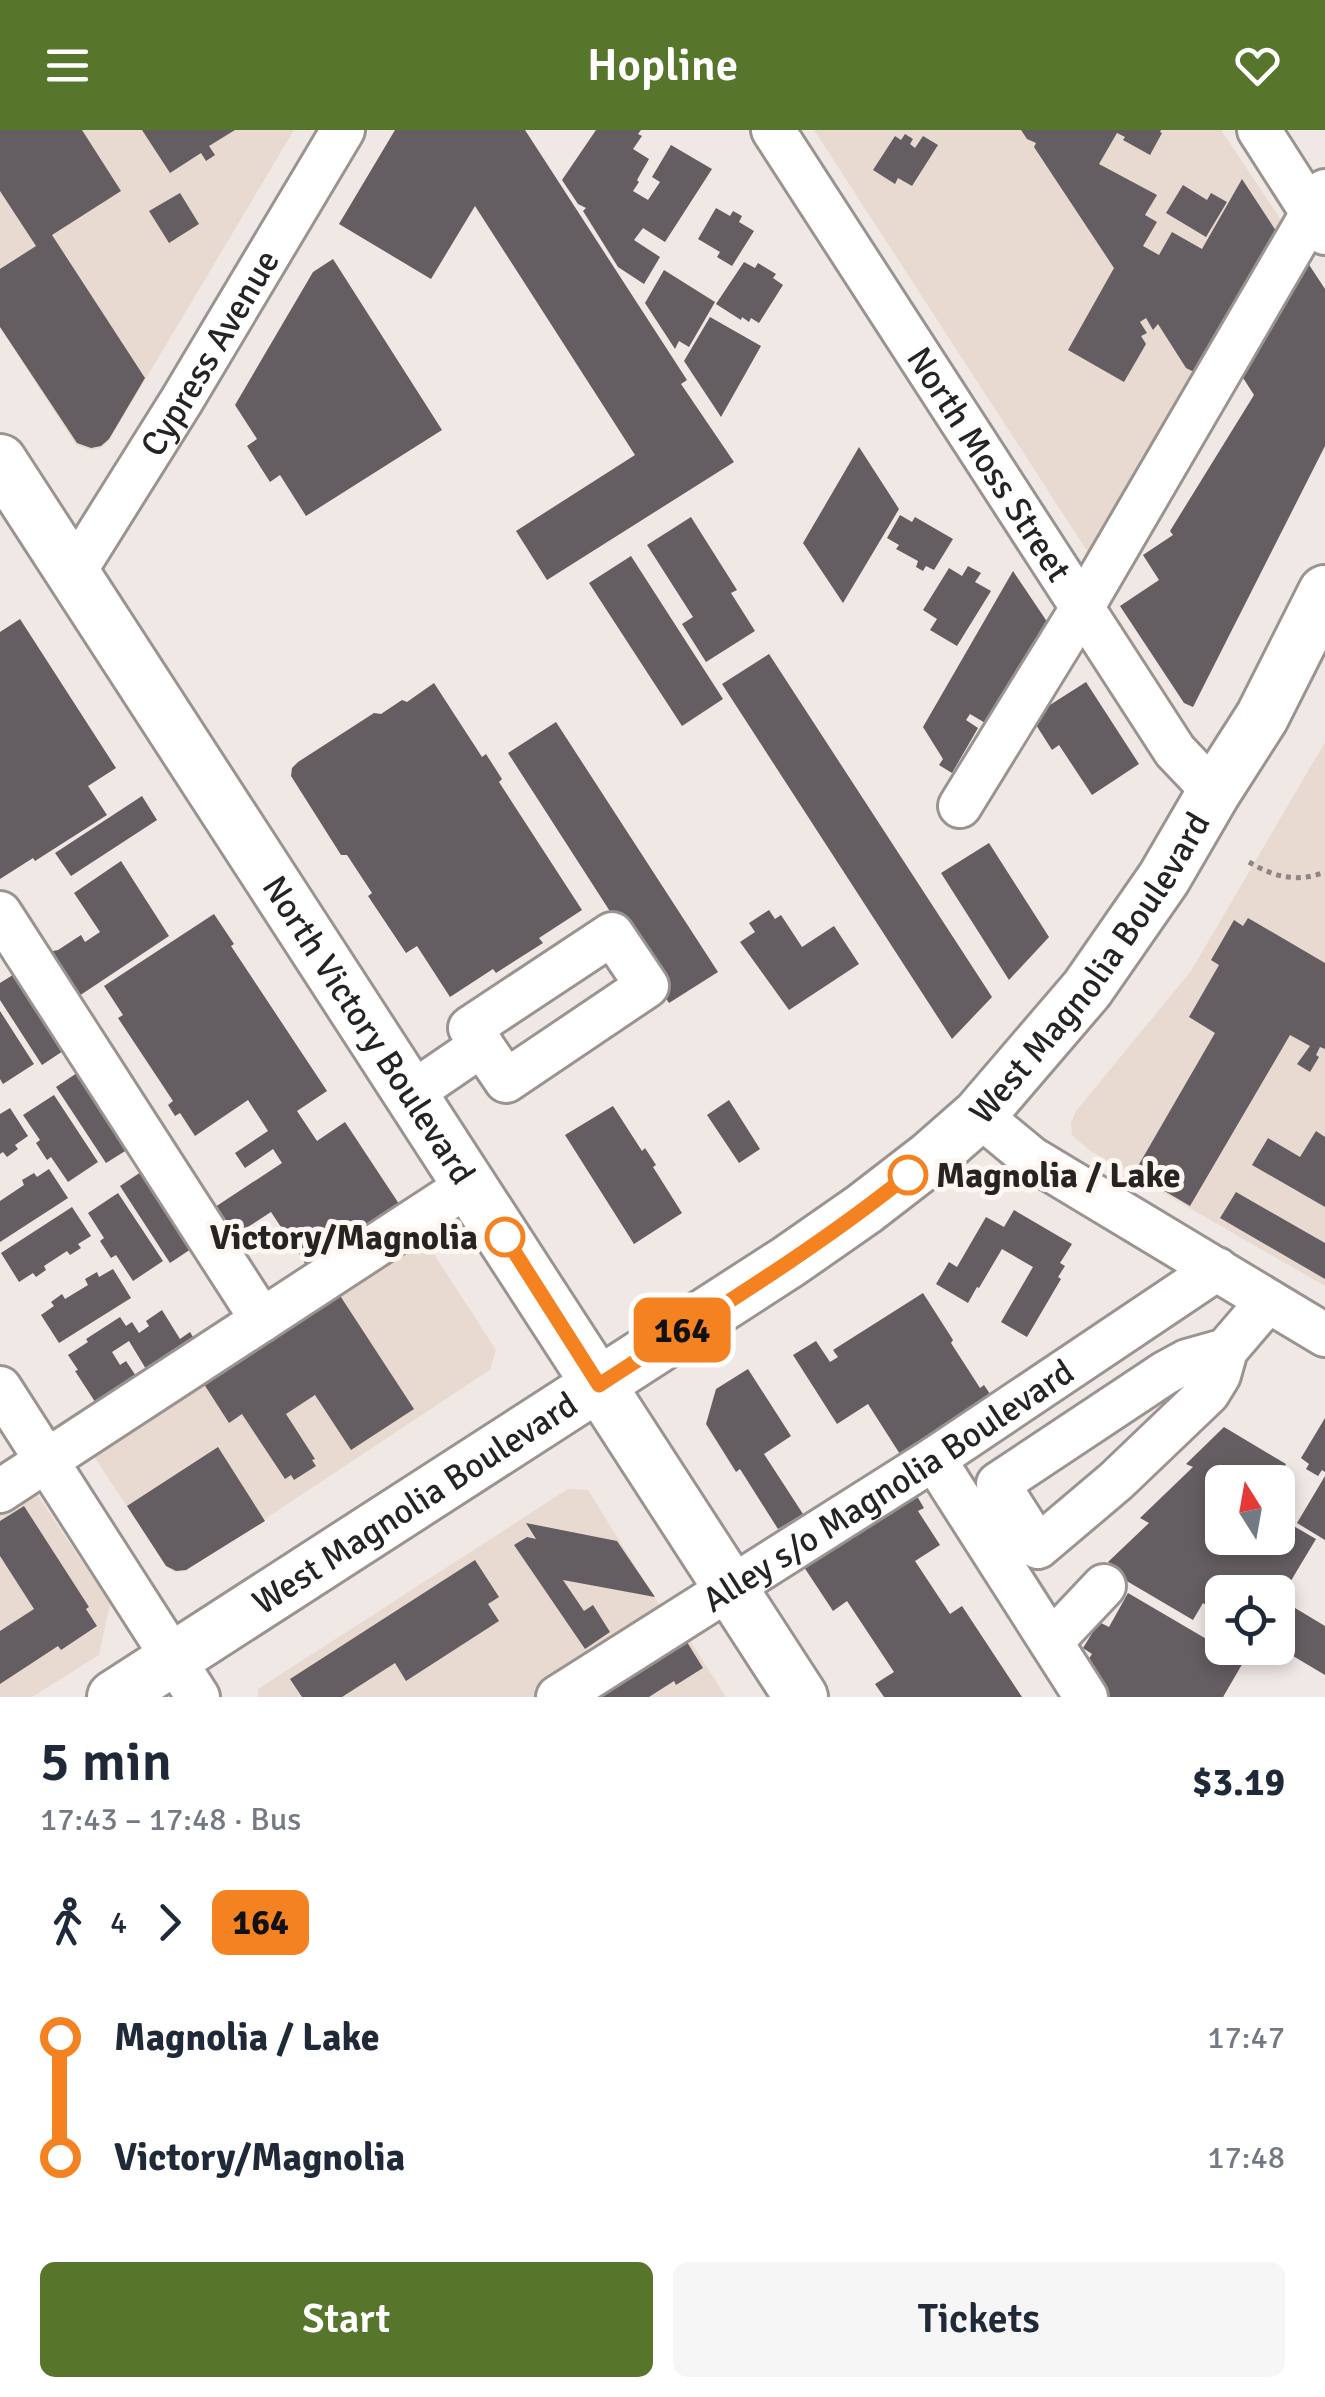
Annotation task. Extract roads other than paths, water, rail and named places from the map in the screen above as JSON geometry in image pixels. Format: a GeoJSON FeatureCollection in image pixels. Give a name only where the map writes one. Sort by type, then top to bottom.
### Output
{"type":"FeatureCollection","features":[{"type":"Feature","properties":{"kind":"main road","name":"North Victory Boulevard"},"geometry":{"type":"LineString","coordinates":[[0,461],[801,1697]]}},
{"type":"Feature","properties":{"kind":"main road","name":"West Magnolia Boulevard"},"geometry":{"type":"LineString","coordinates":[[114,1697],[186,1678],[599,1385],[864,1210],[978,1115],[1087,989],[1164,878],[1262,717],[1325,592]]}},
{"type":"Feature","properties":{"kind":"street","name":"Cypress Avenue"},"geometry":{"type":"LineString","coordinates":[[73,574],[343,130]]}},
{"type":"Feature","properties":{"kind":"street","name":"North Moss Street"},"geometry":{"type":"LineString","coordinates":[[773,130],[1175,751],[1214,792]]}},
{"type":"Feature","properties":{"kind":"street"},"geometry":{"type":"LineString","coordinates":[[960,806],[1321,213],[1259,130]]}},
{"type":"Feature","properties":{"kind":"street"},"geometry":{"type":"LineString","coordinates":[[0,914],[262,1320]]}},
{"type":"Feature","properties":{"kind":"street"},"geometry":{"type":"LineString","coordinates":[[409,1095],[482,1045]]}},
{"type":"Feature","properties":{"kind":"street"},"geometry":{"type":"LineString","coordinates":[[978,1115],[1031,1158],[1325,1334]]}},
{"type":"Feature","properties":{"kind":"street"},"geometry":{"type":"LineString","coordinates":[[0,1491],[470,1184]]}},
{"type":"Feature","properties":{"kind":"street","name":"Alley s/o Magnolia Boulevard"},"geometry":{"type":"LineString","coordinates":[[558,1697],[934,1459],[1216,1270]]}},
{"type":"Feature","properties":{"kind":"street"},"geometry":{"type":"LineString","coordinates":[[1015,1548],[1038,1546],[1190,1412],[1214,1384],[1226,1350],[1268,1301]]}},
{"type":"Feature","properties":{"kind":"street"},"geometry":{"type":"LineString","coordinates":[[1086,1697],[1051,1642],[1015,1548],[998,1484],[1165,1373],[1226,1350]]}},
{"type":"Feature","properties":{"kind":"street"},"geometry":{"type":"LineString","coordinates":[[0,1388],[186,1678]]}},
{"type":"Feature","properties":{"kind":"street"},"geometry":{"type":"LineString","coordinates":[[934,1459],[1015,1548]]}},
{"type":"Feature","properties":{"kind":"street"},"geometry":{"type":"LineString","coordinates":[[1051,1642],[1104,1586]]}},
{"type":"Feature","properties":{"kind":"place","name":"Magnolia / Lake"},"geometry":{"type":"Point","coordinates":[908,1175]}},
{"type":"Feature","properties":{"kind":"place","name":"Victory/Magnolia"},"geometry":{"type":"Point","coordinates":[505,1237]}}]}
